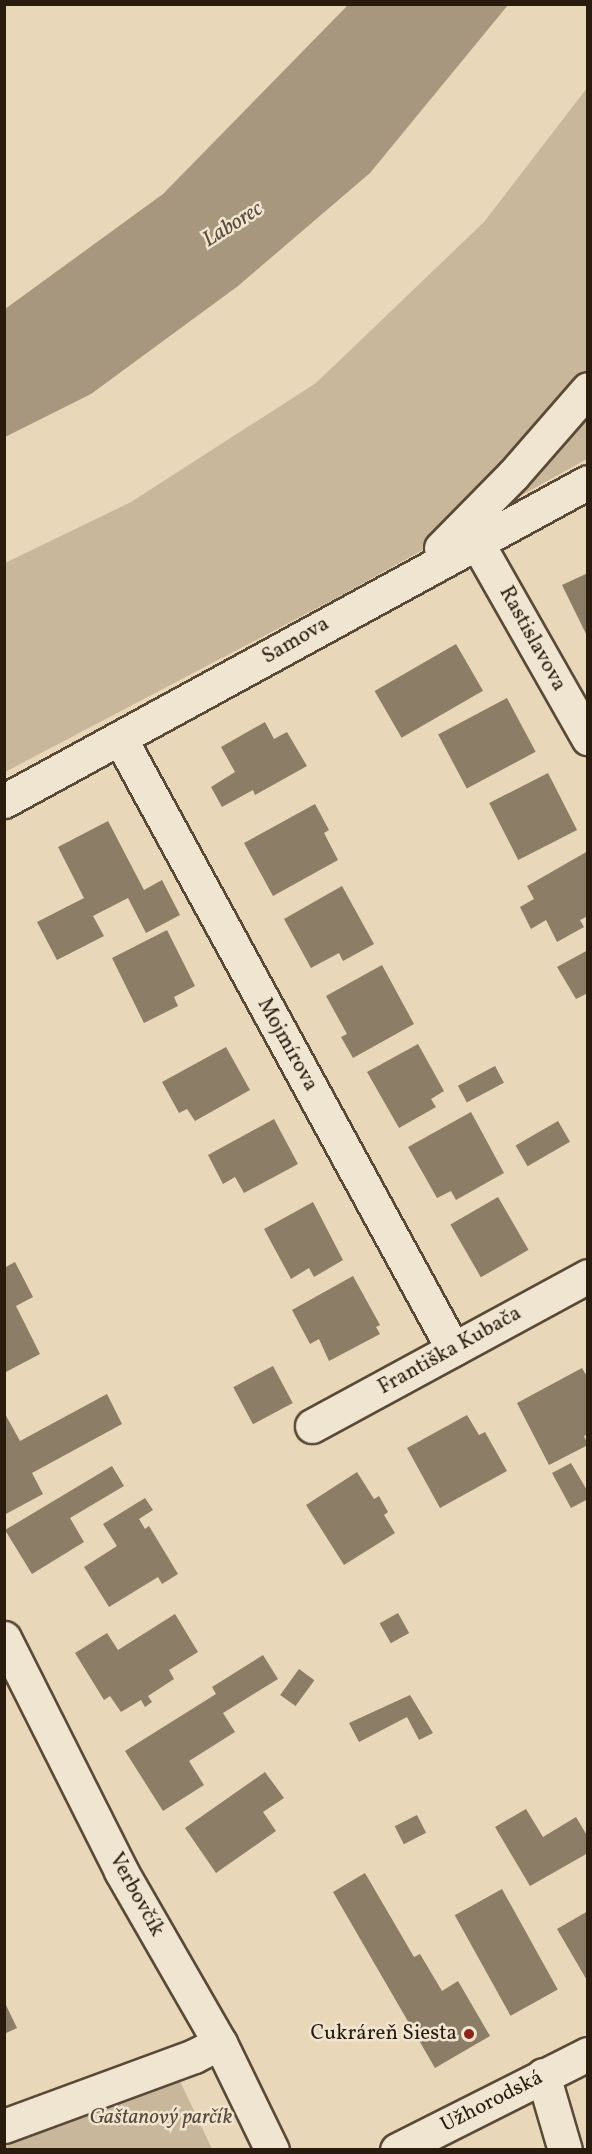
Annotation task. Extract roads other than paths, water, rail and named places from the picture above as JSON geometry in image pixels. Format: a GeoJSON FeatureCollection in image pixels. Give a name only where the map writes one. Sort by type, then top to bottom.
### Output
{"type":"FeatureCollection","features":[{"type":"Feature","properties":{"kind":"street"},"geometry":{"type":"LineString","coordinates":[[416,573],[513,475],[588,389]]}},
{"type":"Feature","properties":{"kind":"street","name":"Samova"},"geometry":{"type":"LineString","coordinates":[[4,801],[121,740],[416,573],[588,482]]}},
{"type":"Feature","properties":{"kind":"street","name":"Rastislavova"},"geometry":{"type":"LineString","coordinates":[[476,541],[588,738]]}},
{"type":"Feature","properties":{"kind":"street","name":"Mojmírova"},"geometry":{"type":"LineString","coordinates":[[121,740],[453,1349]]}},
{"type":"Feature","properties":{"kind":"street","name":"Františka Kubača"},"geometry":{"type":"LineString","coordinates":[[312,1426],[588,1276]]}},
{"type":"Feature","properties":{"kind":"street","name":"Verbovčík"},"geometry":{"type":"LineString","coordinates":[[4,1638],[121,1871],[220,2043],[272,2150]]}},
{"type":"Feature","properties":{"kind":"street"},"geometry":{"type":"LineString","coordinates":[[4,2126],[194,2056],[220,2043]]}},
{"type":"Feature","properties":{"kind":"street","name":"Užhorodská"},"geometry":{"type":"LineString","coordinates":[[397,2150],[588,2054]]}},
{"type":"Feature","properties":{"kind":"street"},"geometry":{"type":"LineString","coordinates":[[543,2075],[565,2150]]}},
{"type":"Feature","properties":{"kind":"water","name":"Laborec"},"geometry":{"type":"Polygon","coordinates":[[[348,5],[508,5],[370,173],[238,286],[91,394],[5,437],[5,309],[163,194],[348,5]]]}},
{"type":"Feature","properties":{"kind":"place","name":"Cukráreň Siesta"},"geometry":{"type":"Point","coordinates":[469,2034]}},
{"type":"Feature","properties":{"kind":"park label","name":"Gaštanový parčík"},"geometry":{"type":"Point","coordinates":[161,2118]}}]}
